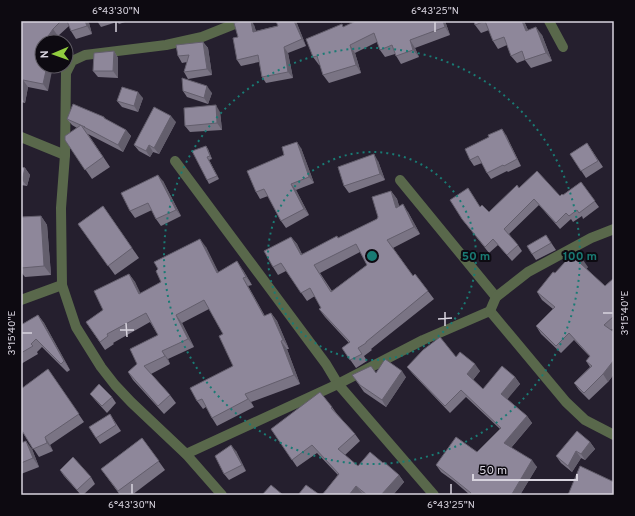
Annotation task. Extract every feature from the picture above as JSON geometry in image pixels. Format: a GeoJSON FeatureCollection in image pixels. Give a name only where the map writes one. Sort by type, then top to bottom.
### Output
{"type":"FeatureCollection","features":[{"type":"Feature","properties":{"kind":"street"},"geometry":{"type":"LineString","coordinates":[[222,495],[186,454],[131,402],[101,367],[76,327],[62,285],[61,208],[65,154],[66,73],[72,62],[85,55],[166,45],[202,37],[242,21]]}},
{"type":"Feature","properties":{"kind":"street"},"geometry":{"type":"LineString","coordinates":[[549,21],[562,47]]}},
{"type":"Feature","properties":{"kind":"street"},"geometry":{"type":"LineString","coordinates":[[21,138],[65,154]]}},
{"type":"Feature","properties":{"kind":"street"},"geometry":{"type":"LineString","coordinates":[[175,161],[326,364],[338,384],[434,495]]}},
{"type":"Feature","properties":{"kind":"street"},"geometry":{"type":"LineString","coordinates":[[400,180],[496,296]]}},
{"type":"Feature","properties":{"kind":"street"},"geometry":{"type":"LineString","coordinates":[[186,454],[338,384],[423,340],[490,311],[496,296],[528,272],[592,238],[614,229]]}},
{"type":"Feature","properties":{"kind":"street"},"geometry":{"type":"LineString","coordinates":[[21,300],[62,285]]}},
{"type":"Feature","properties":{"kind":"street"},"geometry":{"type":"LineString","coordinates":[[490,311],[566,402],[585,420],[614,435]]}},
{"type":"Feature","properties":{"kind":"building"},"geometry":{"type":"Polygon","coordinates":[[[22,21],[61,21],[50,34],[34,34],[34,74],[45,74],[43,84],[23,80],[21,91],[22,21]]]}},
{"type":"Feature","properties":{"kind":"building"},"geometry":{"type":"Polygon","coordinates":[[[67,21],[85,21],[87,26],[71,31],[67,21]]]}},
{"type":"Feature","properties":{"kind":"building"},"geometry":{"type":"Polygon","coordinates":[[[251,21],[253,32],[278,26],[276,21],[294,21],[302,39],[284,47],[288,72],[262,77],[258,55],[237,60],[233,38],[238,37],[234,23],[251,21]]]}},
{"type":"Feature","properties":{"kind":"building"},"geometry":{"type":"Polygon","coordinates":[[[356,21],[443,21],[445,27],[410,40],[413,50],[396,56],[392,45],[380,50],[374,33],[350,45],[356,65],[323,75],[317,56],[313,57],[306,39],[342,24],[343,27],[356,21]]]}},
{"type":"Feature","properties":{"kind":"building"},"geometry":{"type":"Polygon","coordinates":[[[474,21],[485,21],[475,25],[474,21]]]}},
{"type":"Feature","properties":{"kind":"building"},"geometry":{"type":"Polygon","coordinates":[[[485,21],[522,21],[526,31],[536,27],[546,53],[525,60],[522,51],[511,56],[504,37],[493,41],[485,21]]]}},
{"type":"Feature","properties":{"kind":"building"},"geometry":{"type":"Polygon","coordinates":[[[203,42],[207,69],[184,72],[189,55],[178,56],[176,45],[203,42]]]}},
{"type":"Feature","properties":{"kind":"building"},"geometry":{"type":"Polygon","coordinates":[[[114,51],[113,71],[93,71],[94,53],[114,51]]]}},
{"type":"Feature","properties":{"kind":"building"},"geometry":{"type":"Polygon","coordinates":[[[182,78],[207,86],[204,98],[183,91],[182,78]]]}},
{"type":"Feature","properties":{"kind":"building"},"geometry":{"type":"Polygon","coordinates":[[[122,87],[138,92],[134,106],[117,101],[122,87]]]}},
{"type":"Feature","properties":{"kind":"building"},"geometry":{"type":"Polygon","coordinates":[[[73,104],[104,117],[126,130],[118,145],[67,119],[73,104]]]}},
{"type":"Feature","properties":{"kind":"building"},"geometry":{"type":"Polygon","coordinates":[[[216,105],[217,123],[185,126],[184,108],[216,105]]]}},
{"type":"Feature","properties":{"kind":"building"},"geometry":{"type":"Polygon","coordinates":[[[154,107],[171,116],[154,148],[149,145],[146,151],[134,145],[154,107]]]}},
{"type":"Feature","properties":{"kind":"building"},"geometry":{"type":"Polygon","coordinates":[[[81,125],[103,157],[85,170],[65,140],[65,136],[81,125]]]}},
{"type":"Feature","properties":{"kind":"building"},"geometry":{"type":"Polygon","coordinates":[[[502,129],[517,159],[487,173],[478,156],[470,160],[465,149],[489,137],[488,135],[502,129]]]}},
{"type":"Feature","properties":{"kind":"building"},"geometry":{"type":"Polygon","coordinates":[[[297,142],[309,177],[291,184],[304,209],[281,221],[264,189],[256,192],[247,171],[284,155],[282,147],[297,142]]]}},
{"type":"Feature","properties":{"kind":"building"},"geometry":{"type":"Polygon","coordinates":[[[587,143],[598,161],[581,171],[570,154],[587,143]]]}},
{"type":"Feature","properties":{"kind":"building"},"geometry":{"type":"Polygon","coordinates":[[[206,146],[210,156],[207,157],[217,176],[207,180],[192,151],[206,146]]]}},
{"type":"Feature","properties":{"kind":"building"},"geometry":{"type":"Polygon","coordinates":[[[374,154],[380,174],[344,186],[338,167],[374,154]]]}},
{"type":"Feature","properties":{"kind":"building"},"geometry":{"type":"Polygon","coordinates":[[[21,167],[25,168],[22,180],[21,179],[21,167]]]}},
{"type":"Feature","properties":{"kind":"building"},"geometry":{"type":"Polygon","coordinates":[[[537,171],[560,196],[581,182],[595,201],[579,213],[577,210],[569,216],[566,213],[556,223],[534,199],[504,229],[518,245],[507,255],[493,239],[485,247],[462,219],[450,200],[468,188],[480,207],[482,205],[489,212],[517,185],[519,188],[537,171]]]}},
{"type":"Feature","properties":{"kind":"building"},"geometry":{"type":"Polygon","coordinates":[[[158,175],[176,210],[156,219],[148,203],[130,211],[121,193],[158,175]]]}},
{"type":"Feature","properties":{"kind":"building"},"geometry":{"type":"Polygon","coordinates":[[[391,191],[396,208],[403,204],[414,227],[387,240],[413,276],[415,274],[428,291],[358,348],[362,354],[350,360],[342,348],[350,342],[319,309],[321,308],[310,288],[301,293],[281,263],[273,267],[264,251],[291,237],[301,255],[337,236],[338,238],[377,219],[378,217],[372,197],[391,191]],[[356,244],[314,265],[331,292],[367,265],[356,244]]]}},
{"type":"Feature","properties":{"kind":"building"},"geometry":{"type":"Polygon","coordinates":[[[103,206],[132,248],[108,266],[78,224],[103,206]]]}},
{"type":"Feature","properties":{"kind":"building"},"geometry":{"type":"Polygon","coordinates":[[[41,216],[44,266],[21,268],[21,217],[41,216]]]}},
{"type":"Feature","properties":{"kind":"building"},"geometry":{"type":"Polygon","coordinates":[[[546,235],[551,243],[532,254],[527,246],[546,235]]]}},
{"type":"Feature","properties":{"kind":"building"},"geometry":{"type":"Polygon","coordinates":[[[200,239],[217,273],[237,261],[246,277],[243,278],[264,316],[271,313],[283,340],[281,341],[294,375],[245,394],[248,399],[212,418],[202,399],[197,401],[190,388],[233,366],[219,336],[223,334],[204,300],[176,315],[188,339],[162,351],[165,356],[144,366],[170,395],[158,406],[128,372],[137,364],[130,349],[158,335],[146,313],[107,334],[108,336],[100,342],[86,322],[103,310],[94,291],[129,274],[139,294],[161,282],[156,271],[158,269],[154,262],[200,239]]]}},
{"type":"Feature","properties":{"kind":"building"},"geometry":{"type":"Polygon","coordinates":[[[574,252],[583,260],[580,263],[605,286],[614,278],[614,316],[604,325],[614,332],[614,360],[603,374],[584,393],[574,383],[592,366],[586,361],[590,356],[569,333],[556,346],[536,326],[555,307],[537,292],[553,272],[555,273],[574,252]]]}},
{"type":"Feature","properties":{"kind":"building"},"geometry":{"type":"Polygon","coordinates":[[[38,315],[64,361],[61,364],[36,339],[31,344],[33,346],[21,353],[21,325],[38,315]]]}},
{"type":"Feature","properties":{"kind":"building"},"geometry":{"type":"Polygon","coordinates":[[[440,337],[456,357],[460,352],[475,364],[467,374],[483,389],[502,366],[515,377],[501,394],[527,416],[504,443],[532,460],[512,494],[514,495],[470,495],[471,493],[436,465],[456,437],[477,452],[501,428],[461,390],[445,406],[407,367],[423,350],[440,337]]]}},
{"type":"Feature","properties":{"kind":"building"},"geometry":{"type":"Polygon","coordinates":[[[385,359],[402,371],[382,400],[360,385],[352,375],[371,366],[376,373],[385,359]]]}},
{"type":"Feature","properties":{"kind":"building"},"geometry":{"type":"Polygon","coordinates":[[[48,369],[79,414],[45,437],[47,443],[33,449],[21,429],[21,389],[48,369]]]}},
{"type":"Feature","properties":{"kind":"building"},"geometry":{"type":"Polygon","coordinates":[[[99,384],[112,397],[102,406],[90,394],[99,384]]]}},
{"type":"Feature","properties":{"kind":"building"},"geometry":{"type":"Polygon","coordinates":[[[320,392],[332,407],[331,408],[355,434],[338,449],[358,466],[370,452],[399,475],[381,495],[367,495],[356,486],[349,495],[322,495],[339,474],[312,445],[292,460],[271,429],[320,392]]]}},
{"type":"Feature","properties":{"kind":"building"},"geometry":{"type":"Polygon","coordinates":[[[110,414],[116,425],[96,438],[89,427],[110,414]]]}},
{"type":"Feature","properties":{"kind":"building"},"geometry":{"type":"Polygon","coordinates":[[[577,431],[590,442],[581,454],[576,451],[568,466],[556,456],[577,431]]]}},
{"type":"Feature","properties":{"kind":"building"},"geometry":{"type":"Polygon","coordinates":[[[142,438],[159,461],[118,491],[101,469],[142,438]]]}},
{"type":"Feature","properties":{"kind":"building"},"geometry":{"type":"Polygon","coordinates":[[[26,441],[33,458],[21,463],[21,443],[26,441]]]}},
{"type":"Feature","properties":{"kind":"building"},"geometry":{"type":"Polygon","coordinates":[[[231,445],[242,465],[224,474],[215,456],[231,445]]]}},
{"type":"Feature","properties":{"kind":"building"},"geometry":{"type":"Polygon","coordinates":[[[73,457],[91,477],[77,490],[60,470],[73,457]]]}},
{"type":"Feature","properties":{"kind":"building"},"geometry":{"type":"Polygon","coordinates":[[[580,466],[614,482],[614,495],[568,495],[580,466]]]}},
{"type":"Feature","properties":{"kind":"building"},"geometry":{"type":"Polygon","coordinates":[[[271,485],[283,495],[262,495],[271,485]]]}},
{"type":"Feature","properties":{"kind":"building"},"geometry":{"type":"Polygon","coordinates":[[[306,485],[320,495],[298,495],[306,485]]]}}]}
